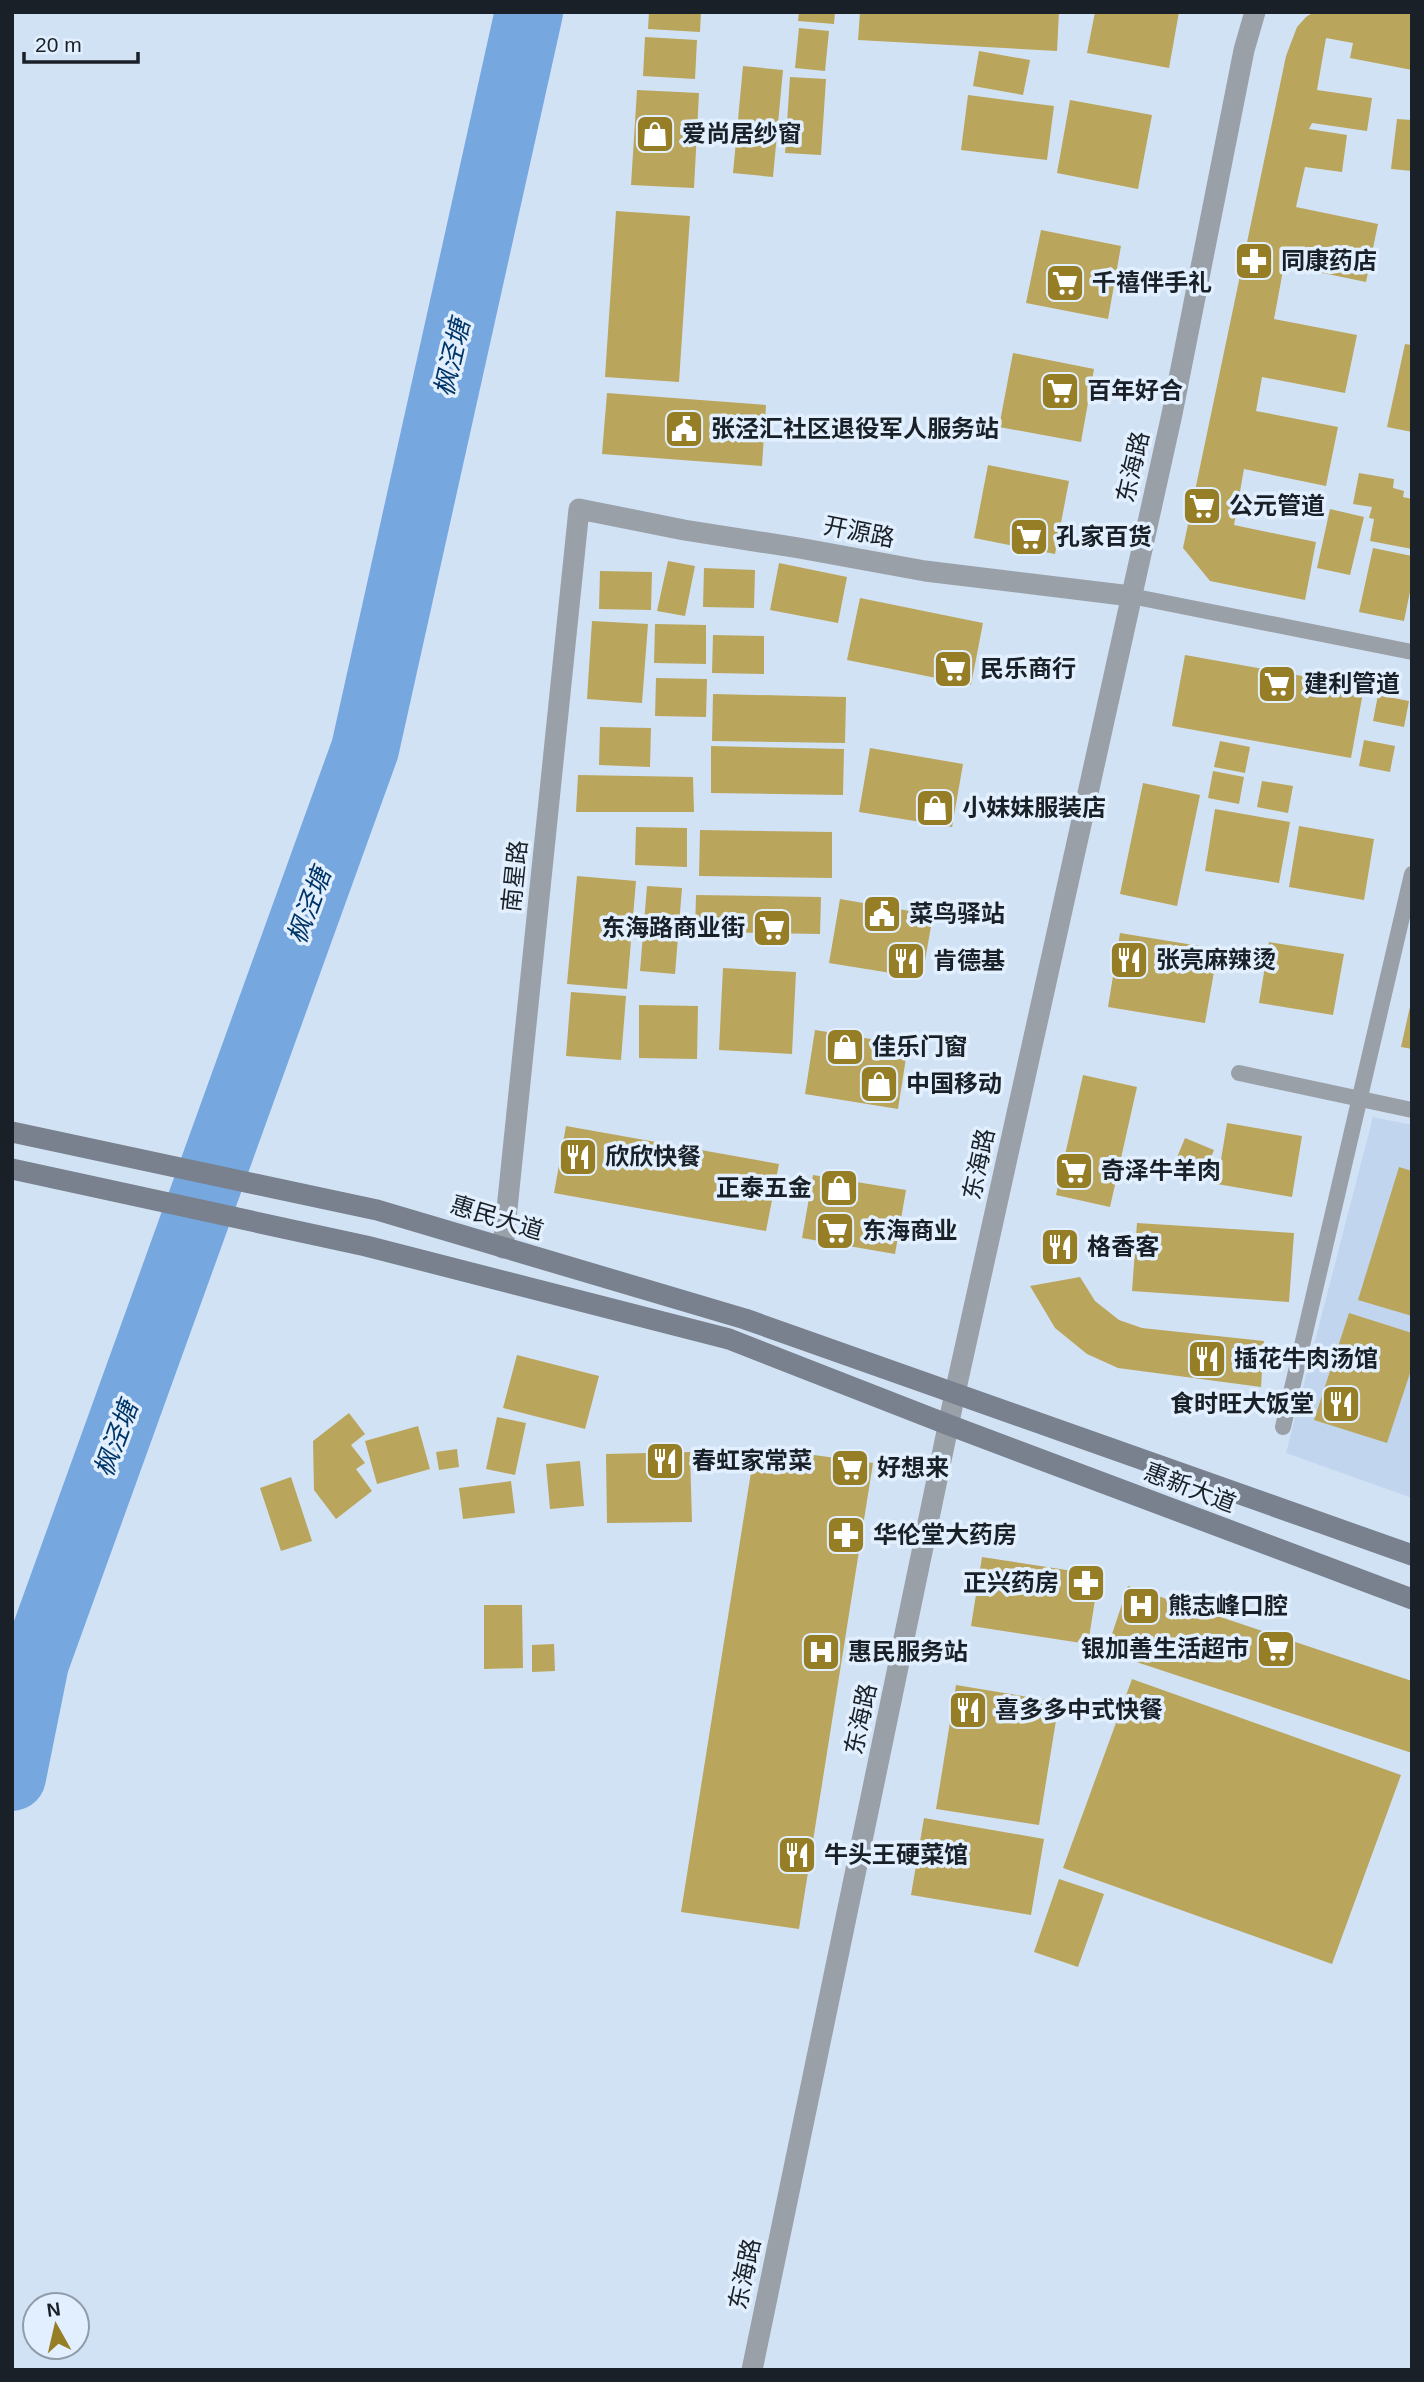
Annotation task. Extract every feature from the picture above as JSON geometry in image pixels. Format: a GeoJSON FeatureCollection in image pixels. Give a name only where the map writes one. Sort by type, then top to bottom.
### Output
{"type":"FeatureCollection","features":[{"type":"Feature","properties":{"kind":"main road","name":"惠民大道"},"geometry":{"type":"LineString","coordinates":[[12,1132],[377,1210],[745,1319],[956,1393]]}},
{"type":"Feature","properties":{"kind":"main road"},"geometry":{"type":"LineString","coordinates":[[12,1169],[366,1246],[729,1339],[949,1425]]}},
{"type":"Feature","properties":{"kind":"main road","name":"惠新大道"},"geometry":{"type":"LineString","coordinates":[[956,1393],[1412,1555]]}},
{"type":"Feature","properties":{"kind":"main road","name":"惠新大道"},"geometry":{"type":"LineString","coordinates":[[949,1425],[1412,1599]]}},
{"type":"Feature","properties":{"kind":"street","name":"东海路"},"geometry":{"type":"LineString","coordinates":[[752,2370],[949,1425],[1175,400],[1244,50],[1255,12]]}},
{"type":"Feature","properties":{"kind":"street","name":"开源路"},"geometry":{"type":"LineString","coordinates":[[579,509],[684,530],[925,571],[1131,596]]}},
{"type":"Feature","properties":{"kind":"street","name":"南星路"},"geometry":{"type":"LineString","coordinates":[[503,1248],[579,509]]}},
{"type":"Feature","properties":{"kind":"lane"},"geometry":{"type":"LineString","coordinates":[[1131,596],[1412,652]]}},
{"type":"Feature","properties":{"kind":"lane"},"geometry":{"type":"LineString","coordinates":[[1283,1427],[1412,874]]}},
{"type":"Feature","properties":{"kind":"lane"},"geometry":{"type":"LineString","coordinates":[[1239,1073],[1412,1110]]}},
{"type":"Feature","properties":{"kind":"shaded area"},"geometry":{"type":"Polygon","coordinates":[[[1373,1117],[1412,1125],[1412,1498],[1286,1453],[1373,1117]]]}},
{"type":"Feature","properties":{"kind":"building"},"geometry":{"type":"Polygon","coordinates":[[[649,12],[701,12],[700,32],[648,29],[649,12]]]}},
{"type":"Feature","properties":{"kind":"building"},"geometry":{"type":"Polygon","coordinates":[[[799,12],[835,12],[834,24],[798,21],[799,12]]]}},
{"type":"Feature","properties":{"kind":"building"},"geometry":{"type":"Polygon","coordinates":[[[860,12],[1059,12],[1057,51],[858,40],[860,12]]]}},
{"type":"Feature","properties":{"kind":"building"},"geometry":{"type":"Polygon","coordinates":[[[1095,12],[1179,12],[1169,68],[1087,53],[1095,12]]]}},
{"type":"Feature","properties":{"kind":"building"},"geometry":{"type":"Polygon","coordinates":[[[1314,12],[1412,13],[1412,70],[1350,58],[1353,43],[1326,38],[1317,90],[1372,98],[1367,131],[1312,123],[1309,129],[1347,135],[1342,172],[1305,167],[1296,207],[1378,224],[1366,282],[1284,265],[1274,319],[1357,335],[1345,393],[1262,377],[1256,411],[1338,427],[1326,486],[1244,469],[1234,525],[1316,542],[1305,600],[1210,581],[1183,548],[1286,56],[1297,27],[1314,12]]]}},
{"type":"Feature","properties":{"kind":"building"},"geometry":{"type":"Polygon","coordinates":[[[799,28],[829,31],[825,71],[795,68],[799,28]]]}},
{"type":"Feature","properties":{"kind":"building"},"geometry":{"type":"Polygon","coordinates":[[[645,37],[697,40],[695,79],[643,76],[645,37]]]}},
{"type":"Feature","properties":{"kind":"building"},"geometry":{"type":"Polygon","coordinates":[[[979,51],[1030,60],[1023,95],[973,86],[979,51]]]}},
{"type":"Feature","properties":{"kind":"building"},"geometry":{"type":"Polygon","coordinates":[[[743,66],[783,70],[773,177],[733,173],[743,66]]]}},
{"type":"Feature","properties":{"kind":"building"},"geometry":{"type":"Polygon","coordinates":[[[790,77],[826,79],[821,155],[785,153],[790,77]]]}},
{"type":"Feature","properties":{"kind":"building"},"geometry":{"type":"Polygon","coordinates":[[[637,90],[699,93],[694,188],[631,185],[637,90]]]}},
{"type":"Feature","properties":{"kind":"building"},"geometry":{"type":"Polygon","coordinates":[[[968,95],[1054,106],[1047,160],[961,150],[968,95]]]}},
{"type":"Feature","properties":{"kind":"building"},"geometry":{"type":"Polygon","coordinates":[[[1070,100],[1152,115],[1138,189],[1057,173],[1070,100]]]}},
{"type":"Feature","properties":{"kind":"building"},"geometry":{"type":"Polygon","coordinates":[[[1397,119],[1412,120],[1412,171],[1391,169],[1397,119]]]}},
{"type":"Feature","properties":{"kind":"building"},"geometry":{"type":"Polygon","coordinates":[[[616,211],[690,216],[679,382],[605,377],[616,211]]]}},
{"type":"Feature","properties":{"kind":"building"},"geometry":{"type":"Polygon","coordinates":[[[1041,230],[1121,246],[1108,319],[1026,303],[1041,230]]]}},
{"type":"Feature","properties":{"kind":"building"},"geometry":{"type":"Polygon","coordinates":[[[1405,344],[1412,345],[1412,432],[1387,427],[1405,344]]]}},
{"type":"Feature","properties":{"kind":"building"},"geometry":{"type":"Polygon","coordinates":[[[1013,353],[1094,369],[1081,442],[999,427],[1013,353]]]}},
{"type":"Feature","properties":{"kind":"building","name":"张泾汇社区退役军人服务站"},"geometry":{"type":"Polygon","coordinates":[[[607,393],[766,405],[762,466],[602,454],[607,393]]]}},
{"type":"Feature","properties":{"kind":"building"},"geometry":{"type":"Polygon","coordinates":[[[988,465],[1069,481],[1055,554],[974,538],[988,465]]]}},
{"type":"Feature","properties":{"kind":"building"},"geometry":{"type":"Polygon","coordinates":[[[1359,473],[1394,479],[1393,488],[1404,491],[1403,497],[1412,499],[1412,549],[1370,541],[1374,519],[1369,518],[1372,507],[1353,504],[1359,473]]]}},
{"type":"Feature","properties":{"kind":"building"},"geometry":{"type":"Polygon","coordinates":[[[1330,509],[1364,517],[1350,575],[1317,568],[1330,509]]]}},
{"type":"Feature","properties":{"kind":"building"},"geometry":{"type":"Polygon","coordinates":[[[1373,548],[1412,556],[1412,582],[1404,621],[1359,612],[1373,548]]]}},
{"type":"Feature","properties":{"kind":"building"},"geometry":{"type":"Polygon","coordinates":[[[668,561],[695,566],[685,616],[657,611],[668,561]]]}},
{"type":"Feature","properties":{"kind":"building"},"geometry":{"type":"Polygon","coordinates":[[[779,563],[847,577],[838,623],[770,610],[779,563]]]}},
{"type":"Feature","properties":{"kind":"building"},"geometry":{"type":"Polygon","coordinates":[[[704,568],[755,570],[754,608],[703,607],[704,568]]]}},
{"type":"Feature","properties":{"kind":"building"},"geometry":{"type":"Polygon","coordinates":[[[600,571],[652,572],[651,610],[599,609],[600,571]]]}},
{"type":"Feature","properties":{"kind":"building"},"geometry":{"type":"Polygon","coordinates":[[[860,598],[983,623],[971,685],[847,660],[860,598]]]}},
{"type":"Feature","properties":{"kind":"building"},"geometry":{"type":"Polygon","coordinates":[[[592,621],[648,624],[642,703],[587,699],[592,621]]]}},
{"type":"Feature","properties":{"kind":"building"},"geometry":{"type":"Polygon","coordinates":[[[655,624],[706,625],[706,664],[654,663],[655,624]]]}},
{"type":"Feature","properties":{"kind":"building"},"geometry":{"type":"Polygon","coordinates":[[[713,635],[764,636],[764,674],[712,673],[713,635]]]}},
{"type":"Feature","properties":{"kind":"building"},"geometry":{"type":"Polygon","coordinates":[[[1185,655],[1364,687],[1351,758],[1172,726],[1185,655]]]}},
{"type":"Feature","properties":{"kind":"building"},"geometry":{"type":"Polygon","coordinates":[[[656,678],[707,679],[706,717],[655,716],[656,678]]]}},
{"type":"Feature","properties":{"kind":"building"},"geometry":{"type":"Polygon","coordinates":[[[713,694],[846,697],[845,743],[712,741],[713,694]]]}},
{"type":"Feature","properties":{"kind":"building"},"geometry":{"type":"Polygon","coordinates":[[[1378,695],[1409,701],[1404,727],[1373,721],[1378,695]]]}},
{"type":"Feature","properties":{"kind":"building"},"geometry":{"type":"Polygon","coordinates":[[[600,727],[651,728],[650,767],[599,765],[600,727]]]}},
{"type":"Feature","properties":{"kind":"building"},"geometry":{"type":"Polygon","coordinates":[[[1364,740],[1395,746],[1390,772],[1359,766],[1364,740]]]}},
{"type":"Feature","properties":{"kind":"building"},"geometry":{"type":"Polygon","coordinates":[[[1220,741],[1250,747],[1245,773],[1214,767],[1220,741]]]}},
{"type":"Feature","properties":{"kind":"building"},"geometry":{"type":"Polygon","coordinates":[[[711,746],[844,749],[843,795],[711,793],[711,746]]]}},
{"type":"Feature","properties":{"kind":"building"},"geometry":{"type":"Polygon","coordinates":[[[870,748],[963,764],[952,827],[859,812],[870,748]]]}},
{"type":"Feature","properties":{"kind":"building"},"geometry":{"type":"Polygon","coordinates":[[[1213,771],[1244,777],[1239,804],[1208,798],[1213,771]]]}},
{"type":"Feature","properties":{"kind":"building"},"geometry":{"type":"Polygon","coordinates":[[[578,775],[693,777],[694,812],[576,812],[578,775]]]}},
{"type":"Feature","properties":{"kind":"building"},"geometry":{"type":"Polygon","coordinates":[[[1262,781],[1293,786],[1288,813],[1257,807],[1262,781]]]}},
{"type":"Feature","properties":{"kind":"building"},"geometry":{"type":"Polygon","coordinates":[[[1143,783],[1200,795],[1177,906],[1120,894],[1143,783]]]}},
{"type":"Feature","properties":{"kind":"building"},"geometry":{"type":"Polygon","coordinates":[[[1215,809],[1290,822],[1279,883],[1205,871],[1215,809]]]}},
{"type":"Feature","properties":{"kind":"building"},"geometry":{"type":"Polygon","coordinates":[[[1299,826],[1374,839],[1364,900],[1289,887],[1299,826]]]}},
{"type":"Feature","properties":{"kind":"building"},"geometry":{"type":"Polygon","coordinates":[[[636,827],[687,828],[687,867],[635,865],[636,827]]]}},
{"type":"Feature","properties":{"kind":"building"},"geometry":{"type":"Polygon","coordinates":[[[700,830],[832,832],[832,878],[699,876],[700,830]]]}},
{"type":"Feature","properties":{"kind":"building"},"geometry":{"type":"Polygon","coordinates":[[[577,876],[636,881],[627,989],[567,984],[577,876]]]}},
{"type":"Feature","properties":{"kind":"building"},"geometry":{"type":"Polygon","coordinates":[[[647,886],[682,888],[675,974],[640,971],[647,886]]]}},
{"type":"Feature","properties":{"kind":"building"},"geometry":{"type":"Polygon","coordinates":[[[696,895],[821,897],[820,934],[695,932],[696,895]]]}},
{"type":"Feature","properties":{"kind":"building"},"geometry":{"type":"Polygon","coordinates":[[[840,899],[933,915],[922,978],[829,963],[840,899]]]}},
{"type":"Feature","properties":{"kind":"building"},"geometry":{"type":"Polygon","coordinates":[[[1120,933],[1218,949],[1205,1023],[1108,1007],[1120,933]]]}},
{"type":"Feature","properties":{"kind":"building"},"geometry":{"type":"Polygon","coordinates":[[[1269,942],[1344,954],[1333,1015],[1259,1003],[1269,942]]]}},
{"type":"Feature","properties":{"kind":"building"},"geometry":{"type":"Polygon","coordinates":[[[723,968],[796,972],[792,1054],[719,1050],[723,968]]]}},
{"type":"Feature","properties":{"kind":"building"},"geometry":{"type":"Polygon","coordinates":[[[571,992],[626,996],[621,1060],[566,1056],[571,992]]]}},
{"type":"Feature","properties":{"kind":"building"},"geometry":{"type":"Polygon","coordinates":[[[1412,1003],[1412,1049],[1401,1047],[1412,1003]]]}},
{"type":"Feature","properties":{"kind":"building"},"geometry":{"type":"Polygon","coordinates":[[[639,1005],[698,1006],[697,1059],[639,1058],[639,1005]]]}},
{"type":"Feature","properties":{"kind":"building"},"geometry":{"type":"Polygon","coordinates":[[[815,1030],[908,1045],[898,1109],[805,1094],[815,1030]]]}},
{"type":"Feature","properties":{"kind":"building"},"geometry":{"type":"Polygon","coordinates":[[[1083,1075],[1137,1087],[1110,1207],[1056,1195],[1083,1075]]]}},
{"type":"Feature","properties":{"kind":"building"},"geometry":{"type":"Polygon","coordinates":[[[1227,1123],[1302,1136],[1292,1197],[1217,1184],[1227,1123]]]}},
{"type":"Feature","properties":{"kind":"building"},"geometry":{"type":"Polygon","coordinates":[[[566,1126],[779,1164],[766,1231],[554,1193],[566,1126]]]}},
{"type":"Feature","properties":{"kind":"building"},"geometry":{"type":"Polygon","coordinates":[[[1185,1138],[1214,1150],[1202,1180],[1173,1167],[1185,1138]]]}},
{"type":"Feature","properties":{"kind":"building"},"geometry":{"type":"Polygon","coordinates":[[[1399,1167],[1412,1171],[1412,1316],[1358,1300],[1399,1167]]]}},
{"type":"Feature","properties":{"kind":"building"},"geometry":{"type":"Polygon","coordinates":[[[813,1175],[906,1190],[895,1254],[802,1238],[813,1175]]]}},
{"type":"Feature","properties":{"kind":"building"},"geometry":{"type":"Polygon","coordinates":[[[1137,1223],[1294,1233],[1289,1302],[1132,1291],[1137,1223]]]}},
{"type":"Feature","properties":{"kind":"building"},"geometry":{"type":"Polygon","coordinates":[[[1080,1277],[1095,1301],[1119,1320],[1142,1328],[1264,1341],[1261,1387],[1118,1368],[1087,1354],[1055,1328],[1030,1286],[1080,1277]]]}},
{"type":"Feature","properties":{"kind":"building"},"geometry":{"type":"Polygon","coordinates":[[[1349,1313],[1412,1333],[1412,1367],[1387,1443],[1314,1420],[1349,1313]]]}},
{"type":"Feature","properties":{"kind":"building"},"geometry":{"type":"Polygon","coordinates":[[[517,1355],[599,1376],[585,1429],[503,1408],[517,1355]]]}},
{"type":"Feature","properties":{"kind":"building"},"geometry":{"type":"Polygon","coordinates":[[[349,1413],[365,1434],[351,1445],[365,1463],[356,1469],[372,1491],[336,1519],[314,1490],[313,1441],[349,1413]]]}},
{"type":"Feature","properties":{"kind":"building"},"geometry":{"type":"Polygon","coordinates":[[[497,1417],[526,1423],[515,1475],[486,1469],[497,1417]]]}},
{"type":"Feature","properties":{"kind":"building"},"geometry":{"type":"Polygon","coordinates":[[[418,1426],[430,1469],[377,1484],[365,1441],[418,1426]]]}},
{"type":"Feature","properties":{"kind":"building"},"geometry":{"type":"Polygon","coordinates":[[[755,1447],[873,1463],[799,1929],[681,1912],[755,1447]]]}},
{"type":"Feature","properties":{"kind":"building"},"geometry":{"type":"Polygon","coordinates":[[[457,1449],[459,1467],[439,1470],[436,1452],[457,1449]]]}},
{"type":"Feature","properties":{"kind":"building"},"geometry":{"type":"Polygon","coordinates":[[[690,1452],[692,1522],[607,1523],[606,1454],[690,1452]]]}},
{"type":"Feature","properties":{"kind":"building"},"geometry":{"type":"Polygon","coordinates":[[[580,1461],[584,1506],[550,1509],[546,1464],[580,1461]]]}},
{"type":"Feature","properties":{"kind":"building"},"geometry":{"type":"Polygon","coordinates":[[[291,1477],[312,1541],[281,1551],[260,1488],[291,1477]]]}},
{"type":"Feature","properties":{"kind":"building"},"geometry":{"type":"Polygon","coordinates":[[[511,1481],[515,1513],[463,1519],[459,1488],[511,1481]]]}},
{"type":"Feature","properties":{"kind":"building"},"geometry":{"type":"Polygon","coordinates":[[[982,1557],[1099,1575],[1088,1644],[971,1626],[982,1557]]]}},
{"type":"Feature","properties":{"kind":"building"},"geometry":{"type":"Polygon","coordinates":[[[1128,1586],[1412,1681],[1412,1753],[1106,1652],[1128,1586]]]}},
{"type":"Feature","properties":{"kind":"building"},"geometry":{"type":"Polygon","coordinates":[[[484,1605],[522,1605],[523,1668],[484,1669],[484,1605]]]}},
{"type":"Feature","properties":{"kind":"building"},"geometry":{"type":"Polygon","coordinates":[[[554,1644],[555,1671],[532,1672],[532,1645],[554,1644]]]}},
{"type":"Feature","properties":{"kind":"building"},"geometry":{"type":"Polygon","coordinates":[[[1132,1679],[1401,1775],[1332,1964],[1063,1868],[1132,1679]]]}},
{"type":"Feature","properties":{"kind":"building"},"geometry":{"type":"Polygon","coordinates":[[[956,1685],[1059,1702],[1039,1825],[936,1809],[956,1685]]]}},
{"type":"Feature","properties":{"kind":"building"},"geometry":{"type":"Polygon","coordinates":[[[924,1818],[1044,1839],[1031,1915],[911,1895],[924,1818]]]}},
{"type":"Feature","properties":{"kind":"building"},"geometry":{"type":"Polygon","coordinates":[[[1059,1879],[1104,1894],[1078,1967],[1034,1952],[1059,1879]]]}},
{"type":"Feature","properties":{"kind":"waterway","name":"枫泾塘"},"geometry":{"type":"LineString","coordinates":[[12,1777],[35,1663],[365,749],[529,12]]}},
{"type":"Feature","properties":{"kind":"place","name":"爱尚居纱窗"},"geometry":{"type":"Point","coordinates":[655,134]}},
{"type":"Feature","properties":{"kind":"place","name":"同康药店"},"geometry":{"type":"Point","coordinates":[1254,261]}},
{"type":"Feature","properties":{"kind":"place","name":"千禧伴手礼"},"geometry":{"type":"Point","coordinates":[1065,283]}},
{"type":"Feature","properties":{"kind":"place","name":"百年好合"},"geometry":{"type":"Point","coordinates":[1060,391]}},
{"type":"Feature","properties":{"kind":"place","name":"张泾汇社区退役军人服务站"},"geometry":{"type":"Point","coordinates":[684,429]}},
{"type":"Feature","properties":{"kind":"place","name":"公元管道"},"geometry":{"type":"Point","coordinates":[1202,506]}},
{"type":"Feature","properties":{"kind":"place","name":"孔家百货"},"geometry":{"type":"Point","coordinates":[1029,537]}},
{"type":"Feature","properties":{"kind":"place","name":"民乐商行"},"geometry":{"type":"Point","coordinates":[953,669]}},
{"type":"Feature","properties":{"kind":"place","name":"建利管道"},"geometry":{"type":"Point","coordinates":[1277,684]}},
{"type":"Feature","properties":{"kind":"place","name":"小妹妹服装店"},"geometry":{"type":"Point","coordinates":[935,808]}},
{"type":"Feature","properties":{"kind":"place","name":"菜鸟驿站"},"geometry":{"type":"Point","coordinates":[882,914]}},
{"type":"Feature","properties":{"kind":"place","name":"东海路商业街"},"geometry":{"type":"Point","coordinates":[772,928]}},
{"type":"Feature","properties":{"kind":"place","name":"张亮麻辣烫"},"geometry":{"type":"Point","coordinates":[1129,960]}},
{"type":"Feature","properties":{"kind":"place","name":"肯德基"},"geometry":{"type":"Point","coordinates":[906,961]}},
{"type":"Feature","properties":{"kind":"place","name":"佳乐门窗"},"geometry":{"type":"Point","coordinates":[845,1047]}},
{"type":"Feature","properties":{"kind":"place","name":"中国移动"},"geometry":{"type":"Point","coordinates":[879,1084]}},
{"type":"Feature","properties":{"kind":"place","name":"欣欣快餐"},"geometry":{"type":"Point","coordinates":[578,1157]}},
{"type":"Feature","properties":{"kind":"place","name":"奇泽牛羊肉"},"geometry":{"type":"Point","coordinates":[1074,1171]}},
{"type":"Feature","properties":{"kind":"place","name":"正泰五金"},"geometry":{"type":"Point","coordinates":[839,1188]}},
{"type":"Feature","properties":{"kind":"place","name":"东海商业"},"geometry":{"type":"Point","coordinates":[835,1231]}},
{"type":"Feature","properties":{"kind":"place","name":"格香客"},"geometry":{"type":"Point","coordinates":[1060,1247]}},
{"type":"Feature","properties":{"kind":"place","name":"插花牛肉汤馆"},"geometry":{"type":"Point","coordinates":[1207,1359]}},
{"type":"Feature","properties":{"kind":"place","name":"食时旺大饭堂"},"geometry":{"type":"Point","coordinates":[1341,1404]}},
{"type":"Feature","properties":{"kind":"place","name":"春虹家常菜"},"geometry":{"type":"Point","coordinates":[665,1461]}},
{"type":"Feature","properties":{"kind":"place","name":"好想来"},"geometry":{"type":"Point","coordinates":[850,1468]}},
{"type":"Feature","properties":{"kind":"place","name":"华伦堂大药房"},"geometry":{"type":"Point","coordinates":[846,1535]}},
{"type":"Feature","properties":{"kind":"place","name":"正兴药房"},"geometry":{"type":"Point","coordinates":[1086,1583]}},
{"type":"Feature","properties":{"kind":"place","name":"熊志峰口腔"},"geometry":{"type":"Point","coordinates":[1141,1606]}},
{"type":"Feature","properties":{"kind":"place","name":"银加善生活超市"},"geometry":{"type":"Point","coordinates":[1276,1649]}},
{"type":"Feature","properties":{"kind":"place","name":"惠民服务站"},"geometry":{"type":"Point","coordinates":[821,1652]}},
{"type":"Feature","properties":{"kind":"place","name":"喜多多中式快餐"},"geometry":{"type":"Point","coordinates":[968,1710]}},
{"type":"Feature","properties":{"kind":"place","name":"牛头王硬菜馆"},"geometry":{"type":"Point","coordinates":[797,1855]}}]}
